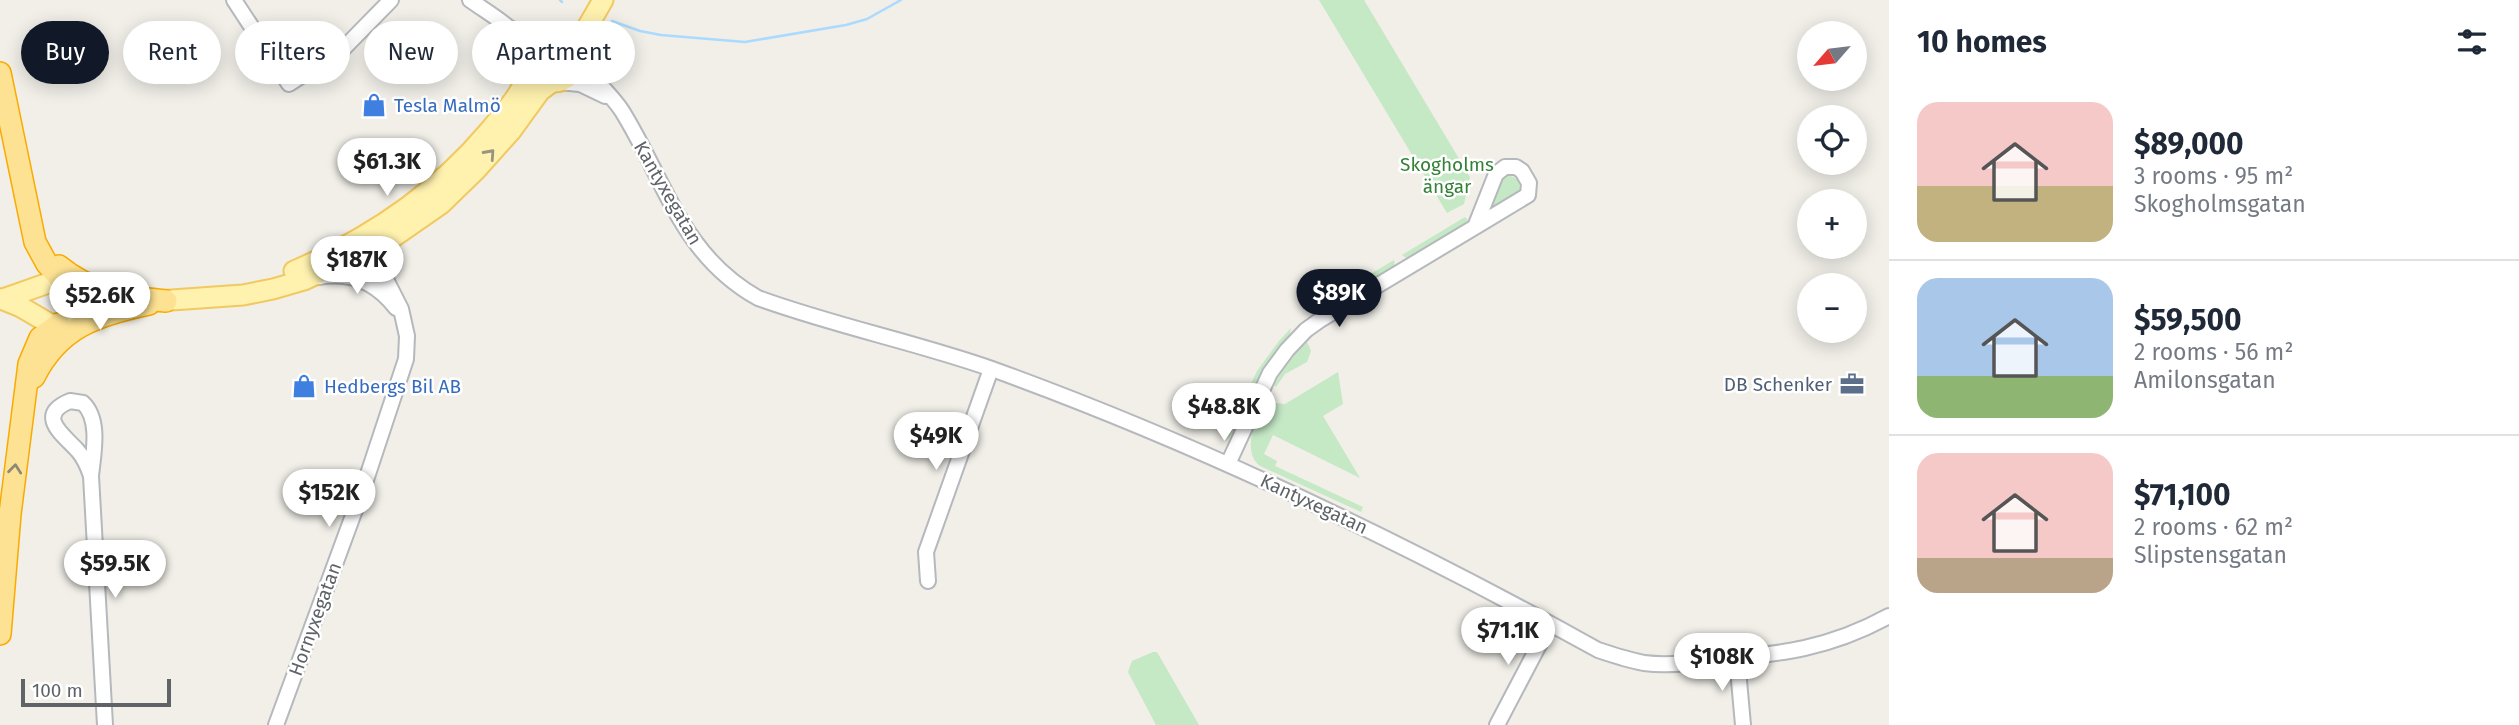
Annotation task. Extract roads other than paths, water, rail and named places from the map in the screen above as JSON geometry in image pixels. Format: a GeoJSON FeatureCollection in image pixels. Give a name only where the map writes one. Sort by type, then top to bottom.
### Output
{"type":"FeatureCollection","features":[{"type":"Feature","properties":{"kind":"highway"},"geometry":{"type":"LineString","coordinates":[[0,73],[35,242],[47,264],[69,287]]}},
{"type":"Feature","properties":{"kind":"highway"},"geometry":{"type":"LineString","coordinates":[[27,202],[43,245],[53,259],[74,277],[102,291],[166,301]]}},
{"type":"Feature","properties":{"kind":"highway"},"geometry":{"type":"LineString","coordinates":[[25,398],[49,352],[74,329],[110,314],[166,301]]}},
{"type":"Feature","properties":{"kind":"highway"},"geometry":{"type":"LineString","coordinates":[[0,634],[10,514],[29,364],[42,336],[60,323]]}},
{"type":"Feature","properties":{"kind":"main road"},"geometry":{"type":"LineString","coordinates":[[578,21],[593,0]]}},
{"type":"Feature","properties":{"kind":"main road"},"geometry":{"type":"LineString","coordinates":[[591,21],[603,0]]}},
{"type":"Feature","properties":{"kind":"main road"},"geometry":{"type":"LineString","coordinates":[[1,299],[50,282],[59,282],[91,300],[129,303],[220,297],[273,289],[304,280],[363,246],[429,192],[468,156],[519,96],[524,84]]}},
{"type":"Feature","properties":{"kind":"main road"},"geometry":{"type":"LineString","coordinates":[[220,297],[363,246],[413,225],[458,189],[511,131],[540,91],[552,84]]}},
{"type":"Feature","properties":{"kind":"main road"},"geometry":{"type":"LineString","coordinates":[[60,323],[69,318],[74,306],[74,297],[69,287]]}},
{"type":"Feature","properties":{"kind":"main road"},"geometry":{"type":"LineString","coordinates":[[1,299],[21,307],[46,323],[60,323],[129,303]]}},
{"type":"Feature","properties":{"kind":"street"},"geometry":{"type":"LineString","coordinates":[[234,0],[289,84],[343,49],[391,0]]}},
{"type":"Feature","properties":{"kind":"street"},"geometry":{"type":"LineString","coordinates":[[470,0],[499,21]]}},
{"type":"Feature","properties":{"kind":"street","name":"Kantyxegatan"},"geometry":{"type":"LineString","coordinates":[[580,84],[606,96],[622,111]]}},
{"type":"Feature","properties":{"kind":"street","name":"Kantyxegatan"},"geometry":{"type":"LineString","coordinates":[[599,84],[622,111],[694,241],[710,261],[734,283],[758,298],[991,369],[1228,464],[1355,522],[1598,650],[1643,663],[1678,664],[1787,653],[1816,647],[1853,634],[1889,616]]}},
{"type":"Feature","properties":{"kind":"street"},"geometry":{"type":"LineString","coordinates":[[1228,464],[1270,373],[1306,330],[1475,226]]}},
{"type":"Feature","properties":{"kind":"street"},"geometry":{"type":"LineString","coordinates":[[363,246],[381,292]]}},
{"type":"Feature","properties":{"kind":"street","name":"Hornyxegatan"},"geometry":{"type":"LineString","coordinates":[[276,725],[402,376],[407,347],[405,323],[395,294],[363,246]]}},
{"type":"Feature","properties":{"kind":"street"},"geometry":{"type":"LineString","coordinates":[[304,280],[329,275],[360,278],[381,292],[405,323]]}},
{"type":"Feature","properties":{"kind":"street"},"geometry":{"type":"LineString","coordinates":[[928,581],[926,552],[991,369]]}},
{"type":"Feature","properties":{"kind":"street"},"geometry":{"type":"LineString","coordinates":[[91,476],[84,458],[58,432],[54,423],[58,409],[70,401],[83,404],[92,418],[94,450],[91,476],[105,725]]}},
{"type":"Feature","properties":{"kind":"street"},"geometry":{"type":"LineString","coordinates":[[1497,725],[1550,624]]}},
{"type":"Feature","properties":{"kind":"street"},"geometry":{"type":"LineString","coordinates":[[1737,658],[1743,725]]}},
{"type":"Feature","properties":{"kind":"waterway"},"geometry":{"type":"LineString","coordinates":[[635,29],[661,35],[745,42],[846,25],[867,19],[901,0]]}},
{"type":"Feature","properties":{"kind":"place","name":"Tesla Malmö"},"geometry":{"type":"Point","coordinates":[374,105]}},
{"type":"Feature","properties":{"kind":"place","name":"DB Schenker"},"geometry":{"type":"Point","coordinates":[1852,384]}},
{"type":"Feature","properties":{"kind":"place","name":"Hedbergs Bil AB"},"geometry":{"type":"Point","coordinates":[304,386]}},
{"type":"Feature","properties":{"kind":"park label","name":"Skogholms ängar"},"geometry":{"type":"Point","coordinates":[1447,175]}}]}
